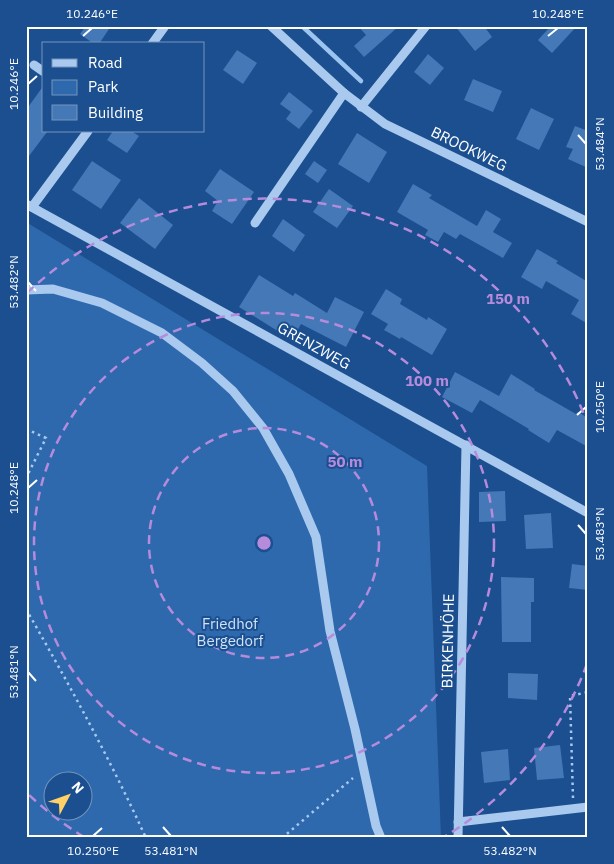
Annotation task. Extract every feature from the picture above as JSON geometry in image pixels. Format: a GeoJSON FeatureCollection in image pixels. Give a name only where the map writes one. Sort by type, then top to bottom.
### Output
{"type":"FeatureCollection","features":[{"type":"Feature","properties":{"kind":"street"},"geometry":{"type":"LineString","coordinates":[[153,42],[165,26]]}},
{"type":"Feature","properties":{"kind":"street","name":"BROOKWEG"},"geometry":{"type":"LineString","coordinates":[[271,26],[344,93],[385,124],[588,222]]}},
{"type":"Feature","properties":{"kind":"street"},"geometry":{"type":"LineString","coordinates":[[361,107],[426,26]]}},
{"type":"Feature","properties":{"kind":"street"},"geometry":{"type":"LineString","coordinates":[[34,65],[42,71]]}},
{"type":"Feature","properties":{"kind":"street"},"geometry":{"type":"LineString","coordinates":[[255,223],[344,93]]}},
{"type":"Feature","properties":{"kind":"street"},"geometry":{"type":"LineString","coordinates":[[29,206],[87,132]]}},
{"type":"Feature","properties":{"kind":"street","name":"GRENZWEG"},"geometry":{"type":"LineString","coordinates":[[29,206],[588,513]]}},
{"type":"Feature","properties":{"kind":"street"},"geometry":{"type":"LineString","coordinates":[[26,290],[53,289],[102,303],[162,333],[202,363],[233,391],[263,428],[289,474],[316,537],[330,631],[356,729],[376,826],[381,838]]}},
{"type":"Feature","properties":{"kind":"street","name":"BIRKENHÖHE"},"geometry":{"type":"LineString","coordinates":[[458,838],[466,445]]}},
{"type":"Feature","properties":{"kind":"street"},"geometry":{"type":"LineString","coordinates":[[458,822],[588,807]]}},
{"type":"Feature","properties":{"kind":"path"},"geometry":{"type":"LineString","coordinates":[[26,429],[46,438],[26,478]]}},
{"type":"Feature","properties":{"kind":"path"},"geometry":{"type":"LineString","coordinates":[[26,609],[119,778],[146,838]]}},
{"type":"Feature","properties":{"kind":"path"},"geometry":{"type":"LineString","coordinates":[[573,809],[570,696],[588,692]]}},
{"type":"Feature","properties":{"kind":"path"},"geometry":{"type":"LineString","coordinates":[[282,838],[364,769]]}},
{"type":"Feature","properties":{"kind":"green space","name":"Friedhof Bergedorf"},"geometry":{"type":"Polygon","coordinates":[[[26,222],[427,466],[441,838],[26,838],[26,222]]]}},
{"type":"Feature","properties":{"kind":"building"},"geometry":{"type":"Polygon","coordinates":[[[86,26],[111,26],[100,42],[91,42],[80,34],[86,26]]]}},
{"type":"Feature","properties":{"kind":"building"},"geometry":{"type":"Polygon","coordinates":[[[358,26],[399,26],[364,57],[354,46],[366,35],[358,26]]]}},
{"type":"Feature","properties":{"kind":"building"},"geometry":{"type":"Polygon","coordinates":[[[455,26],[484,26],[492,37],[475,51],[455,26]]]}},
{"type":"Feature","properties":{"kind":"building"},"geometry":{"type":"Polygon","coordinates":[[[551,26],[577,26],[552,53],[538,40],[551,26]]]}},
{"type":"Feature","properties":{"kind":"building"},"geometry":{"type":"Polygon","coordinates":[[[237,50],[257,63],[243,84],[223,70],[237,50]]]}},
{"type":"Feature","properties":{"kind":"building"},"geometry":{"type":"Polygon","coordinates":[[[428,54],[444,68],[430,85],[414,72],[428,54]]]}},
{"type":"Feature","properties":{"kind":"building"},"geometry":{"type":"Polygon","coordinates":[[[473,79],[502,91],[493,112],[464,100],[473,79]]]}},
{"type":"Feature","properties":{"kind":"building"},"geometry":{"type":"Polygon","coordinates":[[[42,88],[42,132],[47,132],[26,160],[26,110],[42,88]]]}},
{"type":"Feature","properties":{"kind":"building"},"geometry":{"type":"Polygon","coordinates":[[[289,92],[313,111],[299,129],[286,119],[291,112],[280,104],[289,92]]]}},
{"type":"Feature","properties":{"kind":"building"},"geometry":{"type":"Polygon","coordinates":[[[531,108],[554,119],[539,150],[516,139],[531,108]]]}},
{"type":"Feature","properties":{"kind":"building"},"geometry":{"type":"Polygon","coordinates":[[[575,126],[588,131],[588,168],[568,159],[573,149],[566,147],[575,126]]]}},
{"type":"Feature","properties":{"kind":"building"},"geometry":{"type":"Polygon","coordinates":[[[112,132],[133,132],[139,136],[127,153],[107,140],[112,132]]]}},
{"type":"Feature","properties":{"kind":"building"},"geometry":{"type":"Polygon","coordinates":[[[357,133],[387,152],[369,183],[338,164],[357,133]]]}},
{"type":"Feature","properties":{"kind":"building"},"geometry":{"type":"Polygon","coordinates":[[[92,161],[121,180],[101,209],[72,190],[92,161]]]}},
{"type":"Feature","properties":{"kind":"building"},"geometry":{"type":"Polygon","coordinates":[[[314,161],[327,170],[318,183],[305,174],[314,161]]]}},
{"type":"Feature","properties":{"kind":"building"},"geometry":{"type":"Polygon","coordinates":[[[220,169],[254,192],[232,224],[212,211],[218,201],[205,191],[220,169]]]}},
{"type":"Feature","properties":{"kind":"building"},"geometry":{"type":"Polygon","coordinates":[[[413,184],[432,195],[429,198],[477,226],[486,210],[501,219],[493,232],[512,243],[503,258],[460,234],[456,239],[444,232],[438,242],[425,235],[428,230],[397,212],[413,184]]]}},
{"type":"Feature","properties":{"kind":"building"},"geometry":{"type":"Polygon","coordinates":[[[329,189],[353,206],[337,228],[313,212],[329,189]]]}},
{"type":"Feature","properties":{"kind":"building"},"geometry":{"type":"Polygon","coordinates":[[[139,198],[173,225],[155,249],[120,223],[139,198]]]}},
{"type":"Feature","properties":{"kind":"building"},"geometry":{"type":"Polygon","coordinates":[[[283,219],[305,235],[294,252],[272,236],[283,219]]]}},
{"type":"Feature","properties":{"kind":"building"},"geometry":{"type":"Polygon","coordinates":[[[537,249],[588,282],[588,324],[571,314],[579,300],[546,281],[542,289],[521,277],[537,249]]]}},
{"type":"Feature","properties":{"kind":"building"},"geometry":{"type":"Polygon","coordinates":[[[259,275],[293,296],[295,293],[327,313],[335,297],[364,312],[346,347],[301,324],[292,340],[239,307],[259,275]]]}},
{"type":"Feature","properties":{"kind":"building"},"geometry":{"type":"Polygon","coordinates":[[[386,289],[402,299],[400,304],[427,320],[428,317],[447,329],[432,355],[401,337],[400,339],[384,330],[388,324],[371,314],[386,289]]]}},
{"type":"Feature","properties":{"kind":"building"},"geometry":{"type":"Polygon","coordinates":[[[455,372],[499,396],[511,374],[534,390],[576,414],[578,412],[588,418],[588,447],[557,430],[549,443],[480,400],[472,413],[442,397],[455,372]]]}},
{"type":"Feature","properties":{"kind":"building"},"geometry":{"type":"Polygon","coordinates":[[[505,491],[506,521],[479,522],[479,492],[505,491]]]}},
{"type":"Feature","properties":{"kind":"building"},"geometry":{"type":"Polygon","coordinates":[[[551,513],[553,548],[526,549],[524,515],[551,513]]]}},
{"type":"Feature","properties":{"kind":"building"},"geometry":{"type":"Polygon","coordinates":[[[572,564],[588,566],[588,590],[569,588],[572,564]]]}},
{"type":"Feature","properties":{"kind":"building"},"geometry":{"type":"Polygon","coordinates":[[[501,577],[534,578],[534,602],[531,602],[531,642],[502,642],[501,577]]]}},
{"type":"Feature","properties":{"kind":"building"},"geometry":{"type":"Polygon","coordinates":[[[508,673],[538,674],[537,700],[508,698],[508,673]]]}},
{"type":"Feature","properties":{"kind":"building"},"geometry":{"type":"Polygon","coordinates":[[[560,745],[564,778],[537,780],[534,748],[560,745]]]}},
{"type":"Feature","properties":{"kind":"building"},"geometry":{"type":"Polygon","coordinates":[[[508,749],[510,780],[484,783],[481,752],[508,749]]]}},
{"type":"Feature","properties":{"kind":"waterway"},"geometry":{"type":"LineString","coordinates":[[302,26],[361,81]]}}]}
